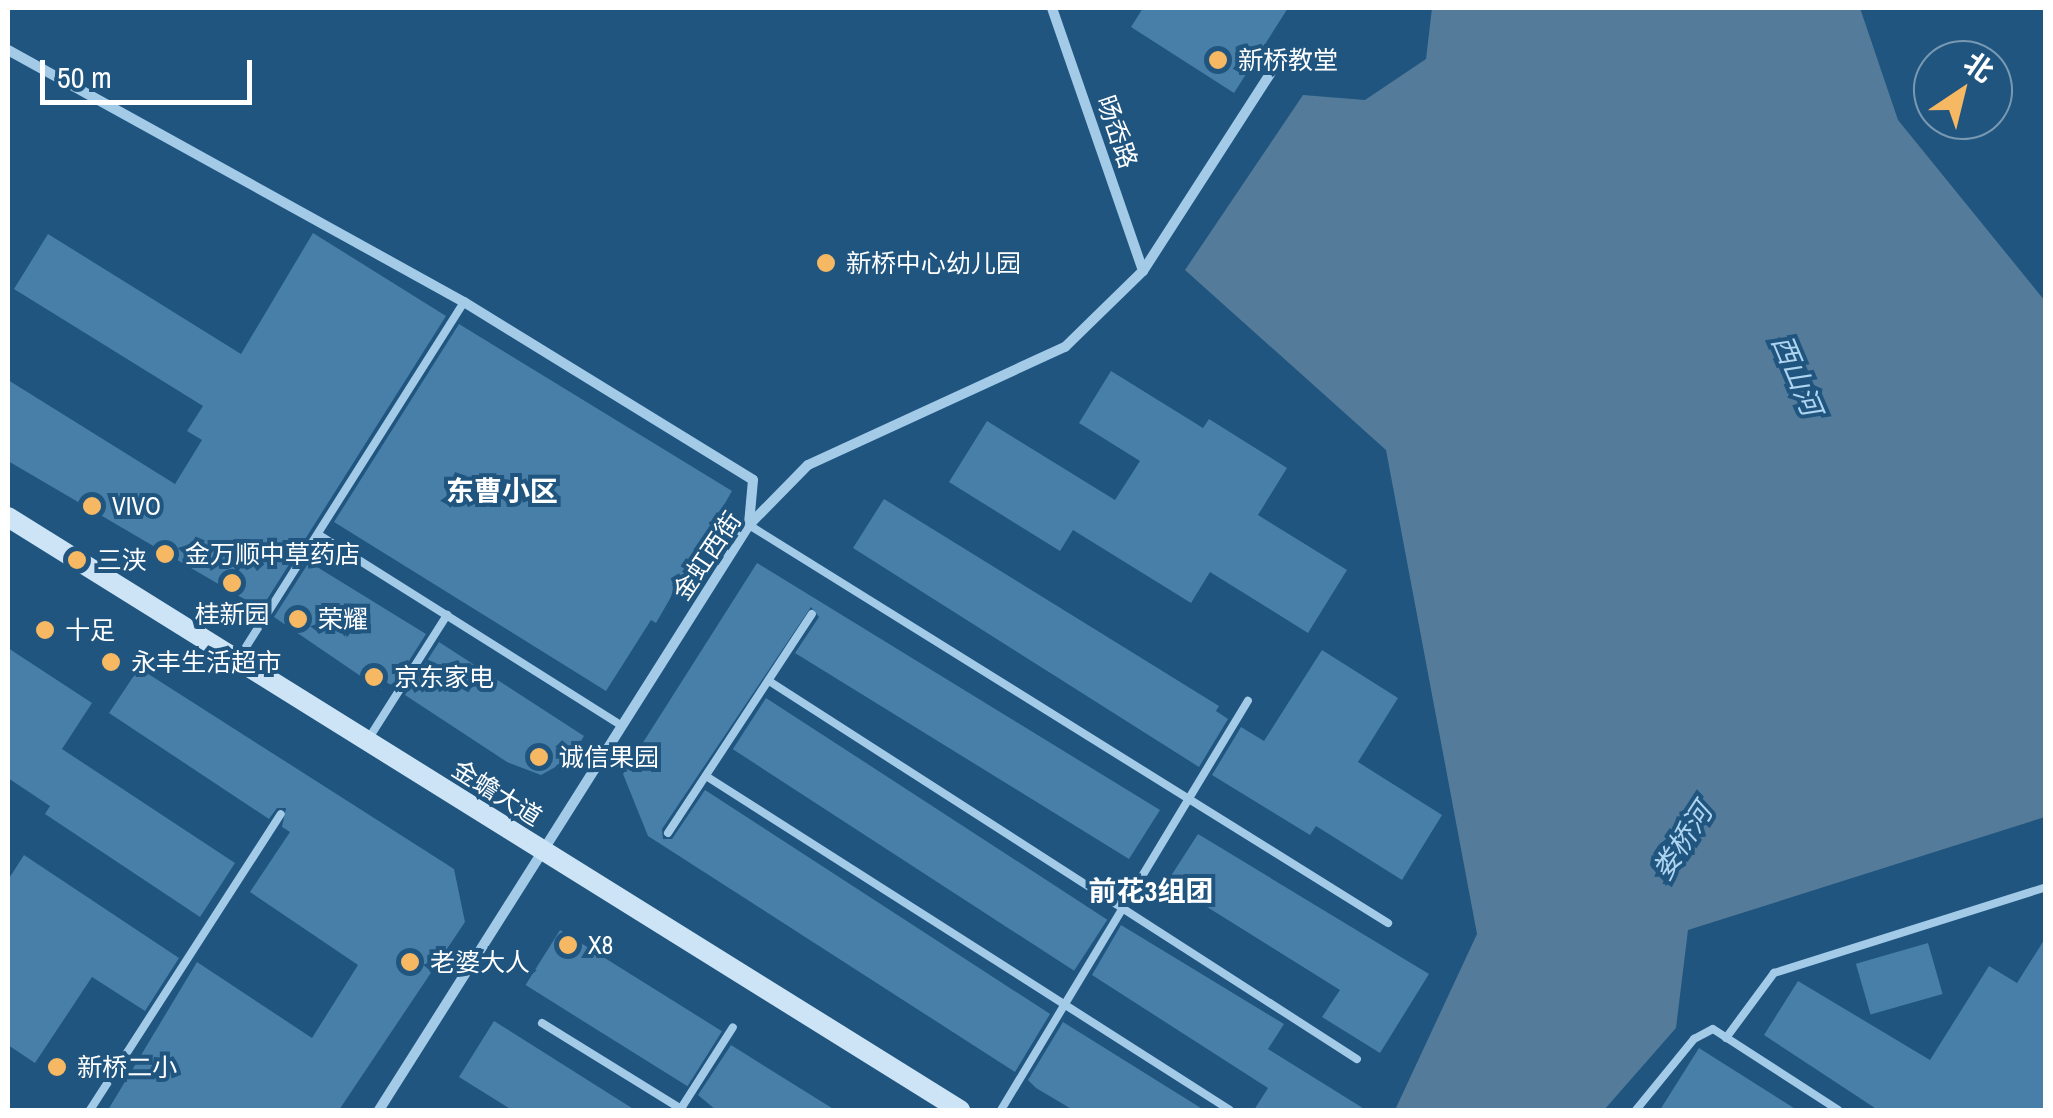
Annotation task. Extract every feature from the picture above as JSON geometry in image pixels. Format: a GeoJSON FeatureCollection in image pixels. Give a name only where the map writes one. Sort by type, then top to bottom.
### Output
{"type":"FeatureCollection","features":[{"type":"Feature","properties":{"kind":"street","name":"旸岙路"},"geometry":{"type":"LineString","coordinates":[[1052,8],[1143,271]]}},
{"type":"Feature","properties":{"kind":"street"},"geometry":{"type":"LineString","coordinates":[[8,50],[464,302],[754,480],[748,525]]}},
{"type":"Feature","properties":{"kind":"street","name":"金虹西街"},"geometry":{"type":"LineString","coordinates":[[379,1110],[748,525],[808,465],[1064,347],[1143,271],[1272,71]]}},
{"type":"Feature","properties":{"kind":"street","name":"金蟾大道"},"geometry":{"type":"LineString","coordinates":[[8,517],[960,1110]]}},
{"type":"Feature","properties":{"kind":"lane"},"geometry":{"type":"LineString","coordinates":[[237,660],[464,302]]}},
{"type":"Feature","properties":{"kind":"lane"},"geometry":{"type":"LineString","coordinates":[[748,525],[1188,804],[1388,923]]}},
{"type":"Feature","properties":{"kind":"lane"},"geometry":{"type":"LineString","coordinates":[[319,535],[622,726]]}},
{"type":"Feature","properties":{"kind":"lane"},"geometry":{"type":"LineString","coordinates":[[668,832],[812,614]]}},
{"type":"Feature","properties":{"kind":"lane"},"geometry":{"type":"LineString","coordinates":[[367,741],[447,615]]}},
{"type":"Feature","properties":{"kind":"lane"},"geometry":{"type":"LineString","coordinates":[[769,680],[1126,906],[1357,1060]]}},
{"type":"Feature","properties":{"kind":"lane"},"geometry":{"type":"LineString","coordinates":[[1002,1110],[1248,701]]}},
{"type":"Feature","properties":{"kind":"lane"},"geometry":{"type":"LineString","coordinates":[[706,776],[1230,1110]]}},
{"type":"Feature","properties":{"kind":"lane"},"geometry":{"type":"LineString","coordinates":[[90,1110],[281,814]]}},
{"type":"Feature","properties":{"kind":"lane"},"geometry":{"type":"LineString","coordinates":[[1726,1038],[1774,972],[2046,887]]}},
{"type":"Feature","properties":{"kind":"lane"},"geometry":{"type":"LineString","coordinates":[[542,1023],[681,1110],[733,1027]]}},
{"type":"Feature","properties":{"kind":"lane"},"geometry":{"type":"LineString","coordinates":[[1636,1110],[1694,1038],[1713,1030],[1838,1110]]}},
{"type":"Feature","properties":{"kind":"water"},"geometry":{"type":"Polygon","coordinates":[[[1432,8],[1860,8],[1898,120],[2045,301],[2045,817],[1688,930],[1676,1028],[1604,1110],[1395,1110],[1477,934],[1386,450],[1185,270],[1303,95],[1365,100],[1426,59],[1432,8]]]}},
{"type":"Feature","properties":{"kind":"building","name":"新桥教堂"},"geometry":{"type":"Polygon","coordinates":[[[1143,8],[1288,8],[1234,93],[1131,27],[1143,8]]]}},
{"type":"Feature","properties":{"kind":"building"},"geometry":{"type":"Polygon","coordinates":[[[313,233],[446,316],[261,609],[8,461],[8,380],[175,484],[202,440],[187,431],[203,406],[14,289],[48,234],[241,354],[313,233]]]}},
{"type":"Feature","properties":{"kind":"building"},"geometry":{"type":"Polygon","coordinates":[[[459,324],[732,491],[656,623],[651,620],[606,691],[334,522],[459,324]]]}},
{"type":"Feature","properties":{"kind":"building"},"geometry":{"type":"Polygon","coordinates":[[[1111,371],[1203,428],[1209,419],[1287,468],[1258,515],[1347,570],[1308,633],[1210,572],[1191,603],[1073,530],[1060,551],[949,482],[987,421],[1115,500],[1140,461],[1079,423],[1111,371]]]}},
{"type":"Feature","properties":{"kind":"building"},"geometry":{"type":"Polygon","coordinates":[[[884,499],[1219,706],[1216,711],[1228,719],[1199,767],[853,548],[884,499]]]}},
{"type":"Feature","properties":{"kind":"building"},"geometry":{"type":"Polygon","coordinates":[[[309,562],[426,634],[393,686],[386,682],[381,690],[274,617],[309,562]]]}},
{"type":"Feature","properties":{"kind":"building"},"geometry":{"type":"Polygon","coordinates":[[[757,563],[1160,810],[1129,859],[795,653],[819,617],[811,607],[662,829],[663,839],[672,839],[705,790],[1050,1014],[1015,1072],[648,836],[623,774],[757,563]]]}},
{"type":"Feature","properties":{"kind":"building"},"geometry":{"type":"Polygon","coordinates":[[[439,642],[584,736],[570,759],[541,775],[507,762],[405,695],[439,642]]]}},
{"type":"Feature","properties":{"kind":"building"},"geometry":{"type":"Polygon","coordinates":[[[8,648],[92,703],[62,749],[235,863],[200,917],[45,814],[50,806],[8,778],[8,648]]]}},
{"type":"Feature","properties":{"kind":"building"},"geometry":{"type":"Polygon","coordinates":[[[1322,650],[1398,698],[1358,762],[1442,815],[1402,880],[1316,826],[1310,835],[1212,775],[1241,727],[1264,741],[1322,650]]]}},
{"type":"Feature","properties":{"kind":"building"},"geometry":{"type":"Polygon","coordinates":[[[139,668],[454,869],[465,922],[339,1110],[108,1110],[197,962],[312,1038],[358,965],[250,892],[290,832],[282,827],[286,808],[277,808],[269,819],[109,713],[139,668]]]}},
{"type":"Feature","properties":{"kind":"building"},"geometry":{"type":"Polygon","coordinates":[[[766,698],[1107,920],[1074,971],[733,749],[766,698]]]}},
{"type":"Feature","properties":{"kind":"building"},"geometry":{"type":"Polygon","coordinates":[[[1198,834],[1429,974],[1380,1053],[1322,1017],[1340,990],[1167,882],[1198,834]]]}},
{"type":"Feature","properties":{"kind":"building"},"geometry":{"type":"Polygon","coordinates":[[[24,855],[179,958],[145,1011],[92,977],[35,1063],[8,1045],[8,880],[24,855]]]}},
{"type":"Feature","properties":{"kind":"building"},"geometry":{"type":"Polygon","coordinates":[[[1121,925],[1284,1024],[1268,1049],[1366,1110],[1254,1110],[1268,1088],[1092,975],[1121,925]]]}},
{"type":"Feature","properties":{"kind":"building"},"geometry":{"type":"Polygon","coordinates":[[[560,930],[722,1031],[688,1086],[526,985],[560,930]]]}},
{"type":"Feature","properties":{"kind":"building"},"geometry":{"type":"Polygon","coordinates":[[[2046,937],[2046,1110],[1878,1110],[1764,1035],[1798,981],[1930,1060],[1989,966],[2017,983],[2046,937]]]}},
{"type":"Feature","properties":{"kind":"building"},"geometry":{"type":"Polygon","coordinates":[[[1928,943],[1943,994],[1871,1015],[1856,964],[1928,943]]]}},
{"type":"Feature","properties":{"kind":"building"},"geometry":{"type":"Polygon","coordinates":[[[494,1021],[635,1110],[512,1110],[459,1077],[494,1021]]]}},
{"type":"Feature","properties":{"kind":"building"},"geometry":{"type":"Polygon","coordinates":[[[1063,1022],[1204,1110],[1073,1110],[1036,1088],[1028,1080],[1063,1022]]]}},
{"type":"Feature","properties":{"kind":"building"},"geometry":{"type":"Polygon","coordinates":[[[731,1045],[835,1110],[716,1110],[698,1095],[731,1045]]]}},
{"type":"Feature","properties":{"kind":"building"},"geometry":{"type":"Polygon","coordinates":[[[1699,1048],[1797,1110],[1660,1110],[1699,1048]]]}},
{"type":"Feature","properties":{"kind":"place","name":"新桥教堂"},"geometry":{"type":"Point","coordinates":[1218,60]}},
{"type":"Feature","properties":{"kind":"place","name":"新桥中心幼儿园"},"geometry":{"type":"Point","coordinates":[826,263]}},
{"type":"Feature","properties":{"kind":"place","name":"VIVO"},"geometry":{"type":"Point","coordinates":[92,506]}},
{"type":"Feature","properties":{"kind":"place","name":"金万顺中草药店"},"geometry":{"type":"Point","coordinates":[165,554]}},
{"type":"Feature","properties":{"kind":"place","name":"三浃"},"geometry":{"type":"Point","coordinates":[77,560]}},
{"type":"Feature","properties":{"kind":"place","name":"桂新园"},"geometry":{"type":"Point","coordinates":[232,583]}},
{"type":"Feature","properties":{"kind":"place","name":"荣耀"},"geometry":{"type":"Point","coordinates":[298,619]}},
{"type":"Feature","properties":{"kind":"place","name":"十足"},"geometry":{"type":"Point","coordinates":[45,630]}},
{"type":"Feature","properties":{"kind":"place","name":"永丰生活超市"},"geometry":{"type":"Point","coordinates":[111,662]}},
{"type":"Feature","properties":{"kind":"place","name":"京东家电"},"geometry":{"type":"Point","coordinates":[374,677]}},
{"type":"Feature","properties":{"kind":"place","name":"诚信果园"},"geometry":{"type":"Point","coordinates":[539,757]}},
{"type":"Feature","properties":{"kind":"place","name":"X8"},"geometry":{"type":"Point","coordinates":[568,945]}},
{"type":"Feature","properties":{"kind":"place","name":"老婆大人"},"geometry":{"type":"Point","coordinates":[410,962]}},
{"type":"Feature","properties":{"kind":"place","name":"新桥二小"},"geometry":{"type":"Point","coordinates":[57,1067]}},
{"type":"Feature","properties":{"kind":"district","name":"东曹小区"},"geometry":{"type":"Point","coordinates":[502,491]}},
{"type":"Feature","properties":{"kind":"district","name":"前花3组团"},"geometry":{"type":"Point","coordinates":[1151,891]}},
{"type":"Feature","properties":{"kind":"water label","name":"西山河"},"geometry":{"type":"Point","coordinates":[1797,375]}},
{"type":"Feature","properties":{"kind":"water label","name":"娄桥河"},"geometry":{"type":"Point","coordinates":[1682,841]}}]}
